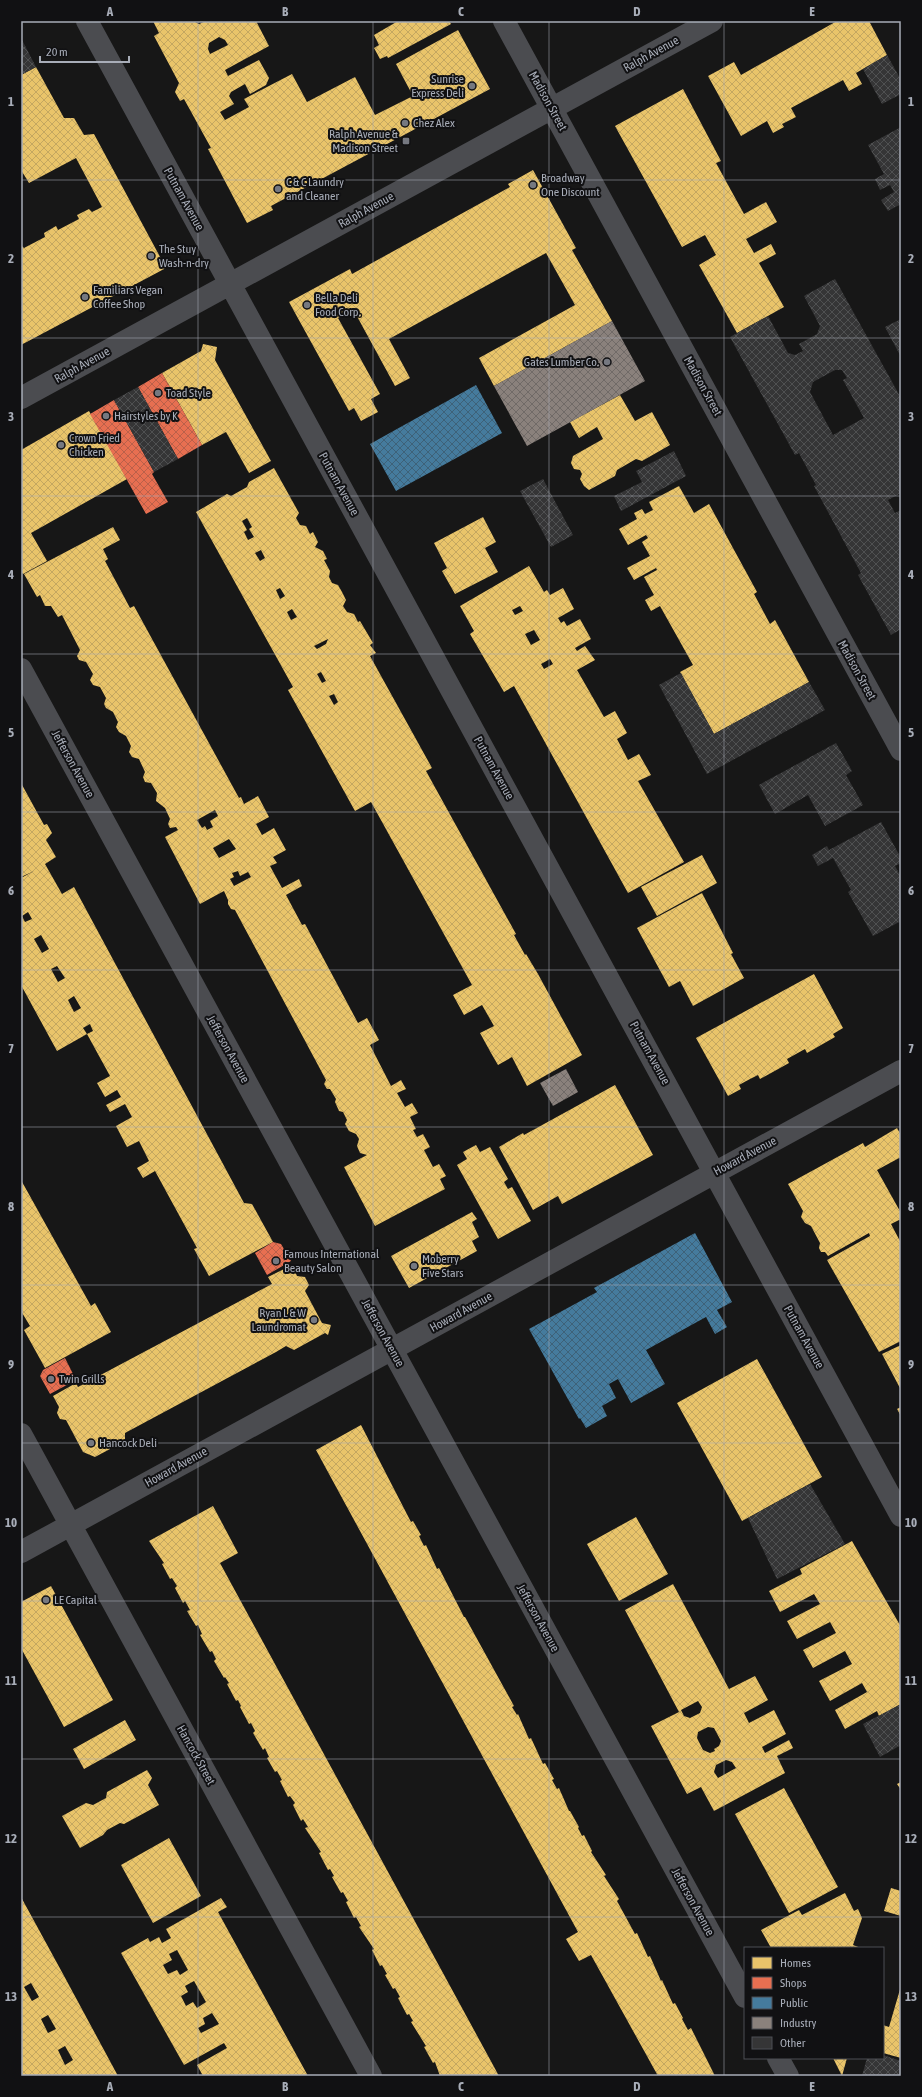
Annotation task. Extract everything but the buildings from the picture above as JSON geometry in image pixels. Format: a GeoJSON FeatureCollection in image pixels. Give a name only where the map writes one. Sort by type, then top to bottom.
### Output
{"type":"FeatureCollection","features":[{"type":"Feature","properties":{"kind":"street","name":"Putnam Avenue"},"geometry":{"type":"LineString","coordinates":[[87,21],[901,1516]]}},
{"type":"Feature","properties":{"kind":"street","name":"Madison Street"},"geometry":{"type":"LineString","coordinates":[[504,21],[901,750]]}},
{"type":"Feature","properties":{"kind":"street","name":"Ralph Avenue"},"geometry":{"type":"LineString","coordinates":[[21,398],[712,21]]}},
{"type":"Feature","properties":{"kind":"street","name":"Jefferson Avenue"},"geometry":{"type":"LineString","coordinates":[[21,669],[744,1995]]}},
{"type":"Feature","properties":{"kind":"street","name":"Howard Avenue"},"geometry":{"type":"LineString","coordinates":[[21,1552],[901,1071]]}},
{"type":"Feature","properties":{"kind":"street","name":"Hancock Street"},"geometry":{"type":"LineString","coordinates":[[21,1434],[371,2076]]}},
{"type":"Feature","properties":{"kind":"street"},"geometry":{"type":"LineString","coordinates":[[779,2059],[788,2076]]}},
{"type":"Feature","properties":{"kind":"place","name":"Sunrise Express Deli"},"geometry":{"type":"Point","coordinates":[472,86]}},
{"type":"Feature","properties":{"kind":"place","name":"Chez Alex"},"geometry":{"type":"Point","coordinates":[405,123]}},
{"type":"Feature","properties":{"kind":"place","name":"Ralph Avenue & Madison Street"},"geometry":{"type":"Point","coordinates":[406,141]}},
{"type":"Feature","properties":{"kind":"place","name":"Broadway One Discount"},"geometry":{"type":"Point","coordinates":[533,185]}},
{"type":"Feature","properties":{"kind":"place","name":"C & C Laundry and Cleaner"},"geometry":{"type":"Point","coordinates":[278,189]}},
{"type":"Feature","properties":{"kind":"place","name":"The Stuy Wash-n-dry"},"geometry":{"type":"Point","coordinates":[151,256]}},
{"type":"Feature","properties":{"kind":"place","name":"Familiars Vegan Coffee Shop"},"geometry":{"type":"Point","coordinates":[85,297]}},
{"type":"Feature","properties":{"kind":"place","name":"Bella Deli Food Corp."},"geometry":{"type":"Point","coordinates":[307,305]}},
{"type":"Feature","properties":{"kind":"place","name":"Gates Lumber Co."},"geometry":{"type":"Point","coordinates":[607,362]}},
{"type":"Feature","properties":{"kind":"place","name":"Toad Style"},"geometry":{"type":"Point","coordinates":[158,393]}},
{"type":"Feature","properties":{"kind":"place","name":"Hairstyles by K"},"geometry":{"type":"Point","coordinates":[106,416]}},
{"type":"Feature","properties":{"kind":"place","name":"Crown Fried Chicken"},"geometry":{"type":"Point","coordinates":[61,445]}},
{"type":"Feature","properties":{"kind":"place","name":"Famous International Beauty Salon"},"geometry":{"type":"Point","coordinates":[276,1261]}},
{"type":"Feature","properties":{"kind":"place","name":"Moberry Five Stars"},"geometry":{"type":"Point","coordinates":[414,1266]}},
{"type":"Feature","properties":{"kind":"place","name":"Ryan L & W Laundromat"},"geometry":{"type":"Point","coordinates":[314,1320]}},
{"type":"Feature","properties":{"kind":"place","name":"Twin Grills"},"geometry":{"type":"Point","coordinates":[51,1379]}},
{"type":"Feature","properties":{"kind":"place","name":"Hancock Deli"},"geometry":{"type":"Point","coordinates":[91,1443]}},
{"type":"Feature","properties":{"kind":"place","name":"LE Capital"},"geometry":{"type":"Point","coordinates":[46,1600]}}]}
